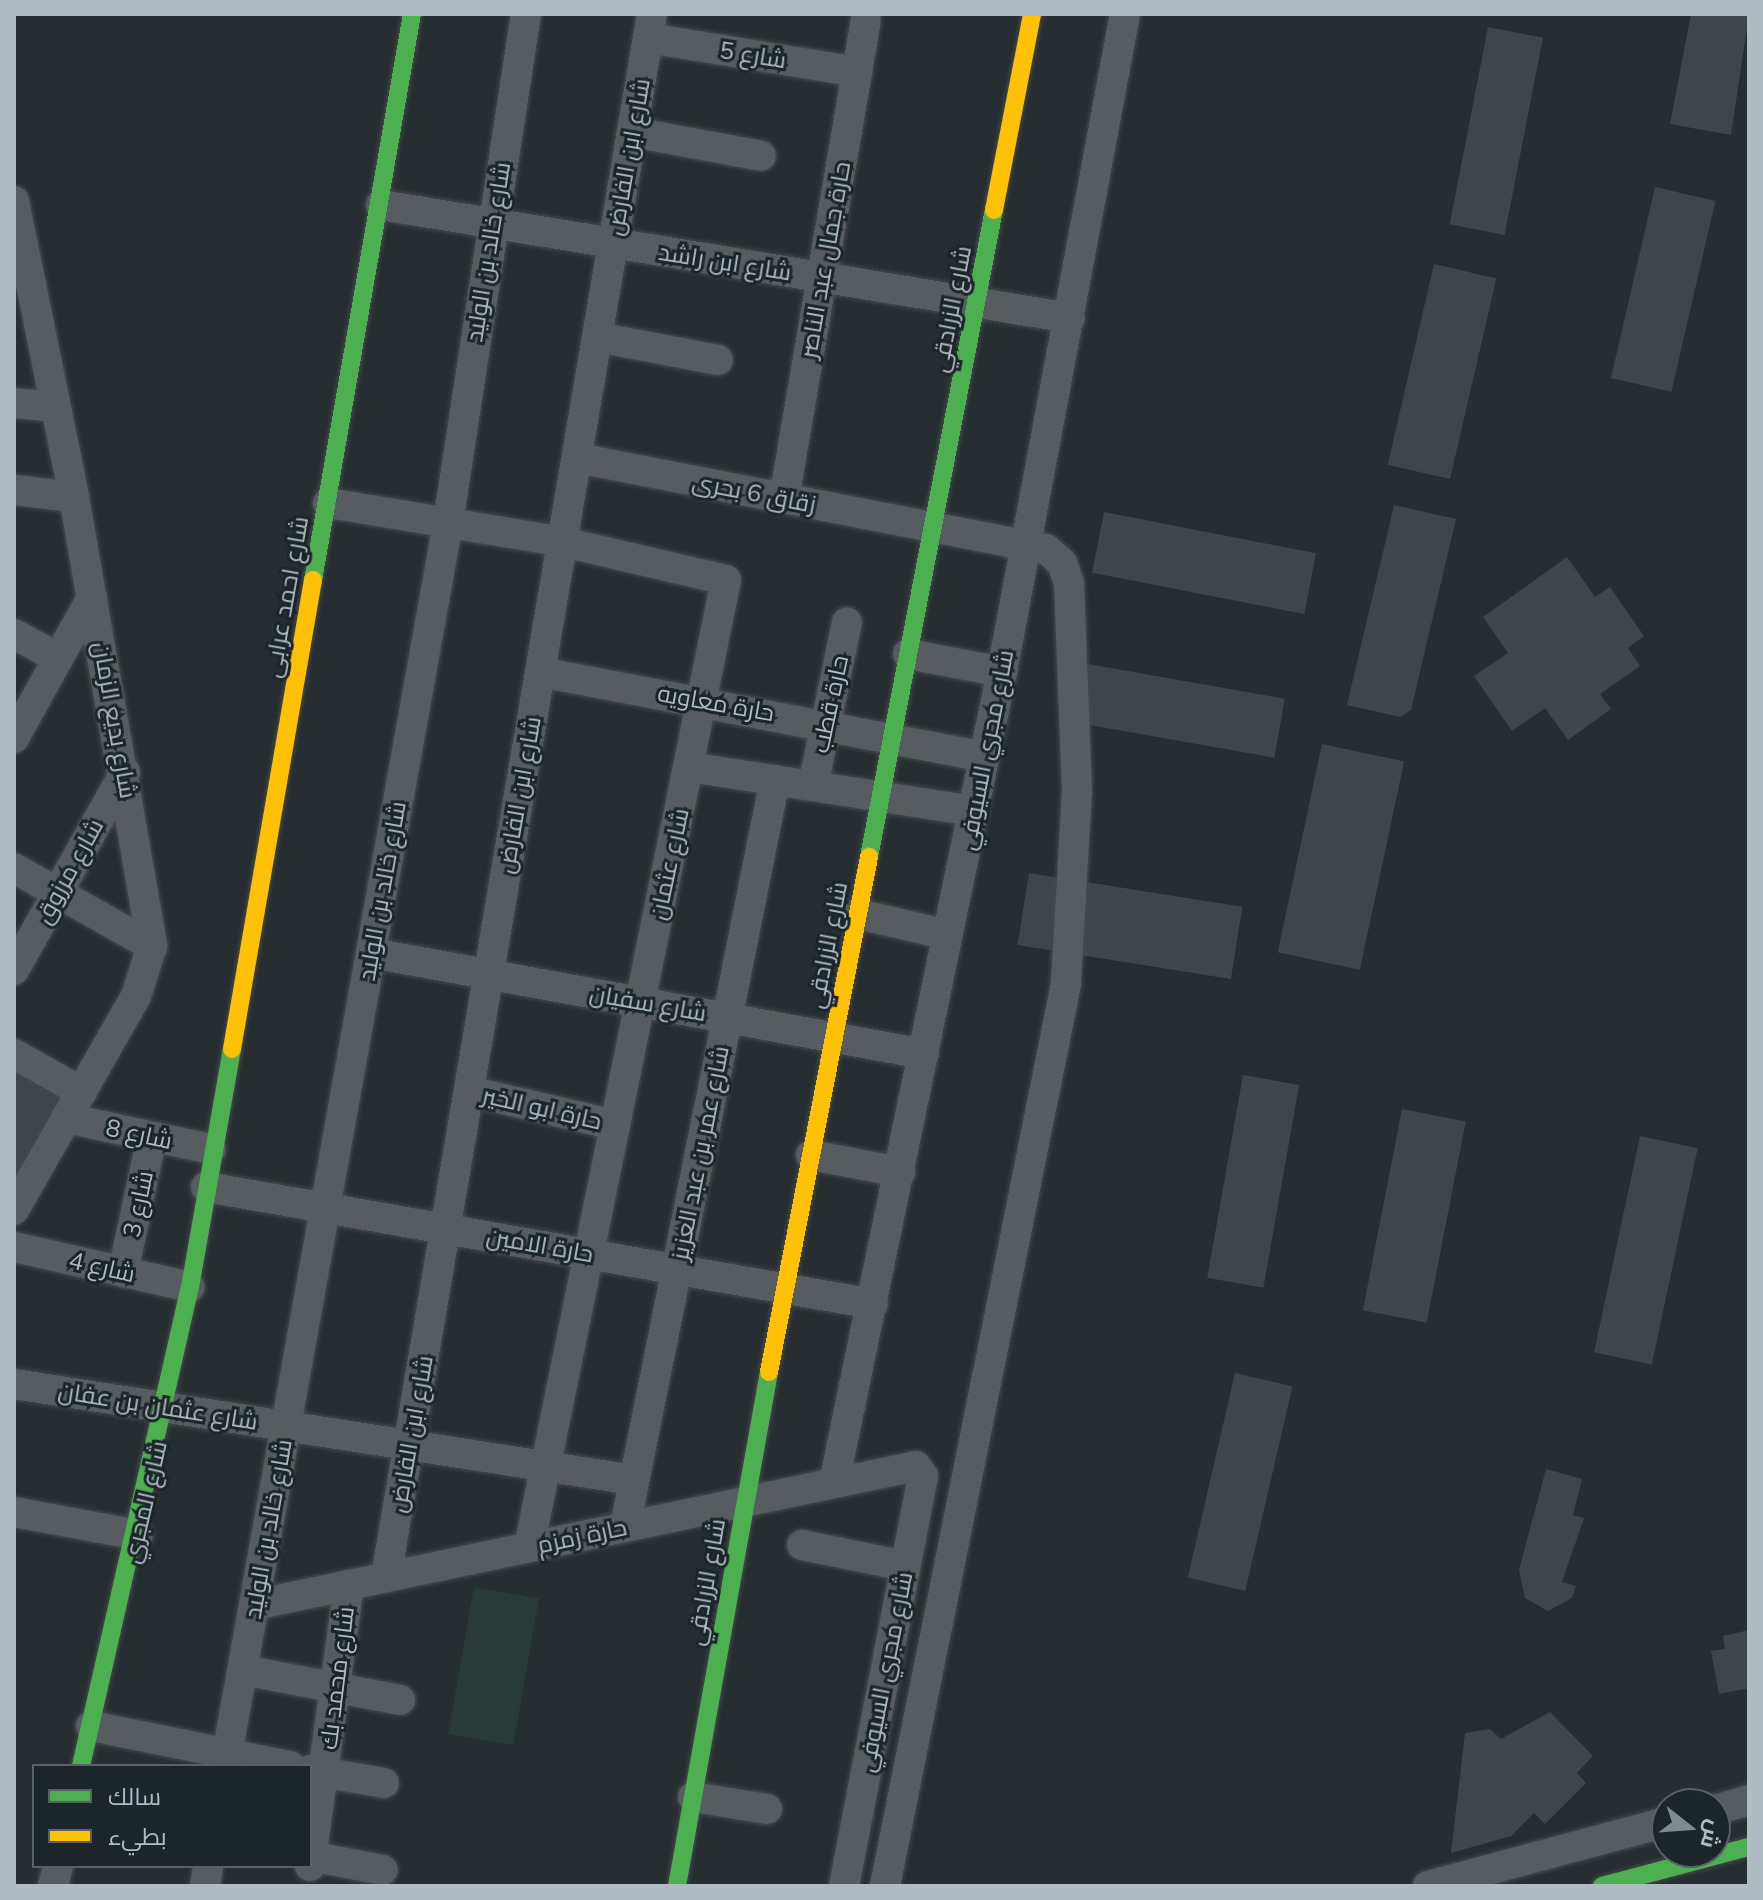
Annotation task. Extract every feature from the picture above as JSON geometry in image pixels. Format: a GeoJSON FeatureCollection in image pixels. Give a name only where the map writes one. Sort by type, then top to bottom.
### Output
{"type":"FeatureCollection","features":[{"type":"Feature","properties":{"kind":"main road","name":"شارع احمد عرابى"},"geometry":{"type":"LineString","coordinates":[[206,1187],[381,205],[412,14]]}},
{"type":"Feature","properties":{"kind":"main road","name":"شارع الزرادقي"},"geometry":{"type":"LineString","coordinates":[[677,1886],[744,1502],[1032,14]]}},
{"type":"Feature","properties":{"kind":"main road","name":"شارع المجري"},"geometry":{"type":"LineString","coordinates":[[82,1764],[167,1408],[206,1187]]}},
{"type":"Feature","properties":{"kind":"main road"},"geometry":{"type":"LineString","coordinates":[[1602,1886],[1749,1847]]}},
{"type":"Feature","properties":{"kind":"street","name":"شارع خالد بن الوليد"},"geometry":{"type":"LineString","coordinates":[[226,1760],[448,523],[491,223],[526,14]]}},
{"type":"Feature","properties":{"kind":"street","name":"شارع مجري السيوفي"},"geometry":{"type":"LineString","coordinates":[[834,1483],[1002,672],[1125,14]]}},
{"type":"Feature","properties":{"kind":"street","name":"حارة جمال عبد الناصر"},"geometry":{"type":"LineString","coordinates":[[784,499],[866,21]]}},
{"type":"Feature","properties":{"kind":"street","name":"شارع 5"},"geometry":{"type":"LineString","coordinates":[[650,26],[857,72]]}},
{"type":"Feature","properties":{"kind":"street","name":"شارع ابن الفارض"},"geometry":{"type":"LineString","coordinates":[[386,1577],[650,26]]}},
{"type":"Feature","properties":{"kind":"street"},"geometry":{"type":"LineString","coordinates":[[632,132],[761,156]]}},
{"type":"Feature","properties":{"kind":"street","name":"شارع بديع الزمان"},"geometry":{"type":"LineString","coordinates":[[14,201],[24,302],[55,407],[74,497],[125,772],[152,946],[136,996],[14,1210]]}},
{"type":"Feature","properties":{"kind":"street","name":"شارع ابن راشد"},"geometry":{"type":"LineString","coordinates":[[381,205],[1070,318]]}},
{"type":"Feature","properties":{"kind":"street"},"geometry":{"type":"LineString","coordinates":[[597,337],[718,360]]}},
{"type":"Feature","properties":{"kind":"street"},"geometry":{"type":"LineString","coordinates":[[14,403],[55,407]]}},
{"type":"Feature","properties":{"kind":"street","name":"زقاق 6 بحرى"},"geometry":{"type":"LineString","coordinates":[[577,458],[1046,549],[1062,563],[1069,583],[1077,819],[1066,984],[947,1552],[885,1886]]}},
{"type":"Feature","properties":{"kind":"street"},"geometry":{"type":"LineString","coordinates":[[14,490],[74,497]]}},
{"type":"Feature","properties":{"kind":"street","name":"شارع عثمان"},"geometry":{"type":"LineString","coordinates":[[328,503],[563,542],[724,576],[703,701],[529,1547]]}},
{"type":"Feature","properties":{"kind":"street"},"geometry":{"type":"LineString","coordinates":[[14,738],[92,597]]}},
{"type":"Feature","properties":{"kind":"street","name":"حارة قطب"},"geometry":{"type":"LineString","coordinates":[[813,786],[847,622]]}},
{"type":"Feature","properties":{"kind":"street"},"geometry":{"type":"LineString","coordinates":[[14,634],[58,658]]}},
{"type":"Feature","properties":{"kind":"street"},"geometry":{"type":"LineString","coordinates":[[908,654],[1002,672]]}},
{"type":"Feature","properties":{"kind":"street","name":"حارة معاويه"},"geometry":{"type":"LineString","coordinates":[[540,672],[892,735],[984,757]]}},
{"type":"Feature","properties":{"kind":"street"},"geometry":{"type":"LineString","coordinates":[[689,767],[973,811]]}},
{"type":"Feature","properties":{"kind":"street","name":"شارع مرزوق"},"geometry":{"type":"LineString","coordinates":[[14,970],[125,772]]}},
{"type":"Feature","properties":{"kind":"street","name":"شارع عمر بن عبد العزيز"},"geometry":{"type":"LineString","coordinates":[[625,1527],[775,780]]}},
{"type":"Feature","properties":{"kind":"street"},"geometry":{"type":"LineString","coordinates":[[14,868],[152,946]]}},
{"type":"Feature","properties":{"kind":"street"},"geometry":{"type":"LineString","coordinates":[[858,914],[948,935]]}},
{"type":"Feature","properties":{"kind":"street","name":"شارع سفيان"},"geometry":{"type":"LineString","coordinates":[[371,953],[924,1054]]}},
{"type":"Feature","properties":{"kind":"street"},"geometry":{"type":"LineString","coordinates":[[14,1054],[82,1092]]}},
{"type":"Feature","properties":{"kind":"street","name":"حارة ابو الخير"},"geometry":{"type":"LineString","coordinates":[[469,1091],[615,1125]]}},
{"type":"Feature","properties":{"kind":"street","name":"شارع 8"},"geometry":{"type":"LineString","coordinates":[[66,1118],[211,1149]]}},
{"type":"Feature","properties":{"kind":"street","name":"شارع 3"},"geometry":{"type":"LineString","coordinates":[[123,1272],[152,1137]]}},
{"type":"Feature","properties":{"kind":"street"},"geometry":{"type":"LineString","coordinates":[[811,1155],[900,1172]]}},
{"type":"Feature","properties":{"kind":"street","name":"حارة الامين"},"geometry":{"type":"LineString","coordinates":[[206,1187],[785,1286],[873,1304]]}},
{"type":"Feature","properties":{"kind":"street","name":"شارع 4"},"geometry":{"type":"LineString","coordinates":[[14,1247],[190,1287]]}},
{"type":"Feature","properties":{"kind":"street","name":"شارع عثمان بن عفان"},"geometry":{"type":"LineString","coordinates":[[14,1384],[634,1480]]}},
{"type":"Feature","properties":{"kind":"street","name":"شارع مجري السيوفي"},"geometry":{"type":"LineString","coordinates":[[844,1886],[923,1476],[910,1467]]}},
{"type":"Feature","properties":{"kind":"street","name":"حارة زمزم"},"geometry":{"type":"LineString","coordinates":[[254,1605],[910,1467]]}},
{"type":"Feature","properties":{"kind":"street"},"geometry":{"type":"LineString","coordinates":[[14,1512],[138,1535]]}},
{"type":"Feature","properties":{"kind":"street"},"geometry":{"type":"LineString","coordinates":[[802,1545],[905,1566]]}},
{"type":"Feature","properties":{"kind":"street","name":"شارع محمد بك"},"geometry":{"type":"LineString","coordinates":[[312,1839],[317,1771],[338,1688],[349,1585]]}},
{"type":"Feature","properties":{"kind":"street"},"geometry":{"type":"LineString","coordinates":[[243,1670],[400,1700]]}},
{"type":"Feature","properties":{"kind":"street"},"geometry":{"type":"LineString","coordinates":[[91,1726],[226,1760],[269,1764]]}},
{"type":"Feature","properties":{"kind":"street"},"geometry":{"type":"LineString","coordinates":[[317,1771],[384,1783]]}},
{"type":"Feature","properties":{"kind":"street"},"geometry":{"type":"LineString","coordinates":[[693,1797],[767,1809]]}},
{"type":"Feature","properties":{"kind":"street"},"geometry":{"type":"LineString","coordinates":[[1428,1886],[1651,1826]]}},
{"type":"Feature","properties":{"kind":"street"},"geometry":{"type":"LineString","coordinates":[[312,1866],[383,1870]]}},
{"type":"Feature","properties":{"kind":"green space"},"geometry":{"type":"Polygon","coordinates":[[[474,1587],[539,1598],[513,1745],[448,1734],[474,1587]]]}},
{"type":"Feature","properties":{"kind":"building"},"geometry":{"type":"Polygon","coordinates":[[[1691,14],[1749,14],[1731,135],[1670,124],[1691,14]]]}},
{"type":"Feature","properties":{"kind":"building"},"geometry":{"type":"Polygon","coordinates":[[[1488,27],[1543,38],[1505,235],[1450,224],[1488,27]]]}},
{"type":"Feature","properties":{"kind":"building"},"geometry":{"type":"Polygon","coordinates":[[[1655,187],[1715,201],[1671,392],[1611,378],[1655,187]]]}},
{"type":"Feature","properties":{"kind":"building"},"geometry":{"type":"Polygon","coordinates":[[[1434,264],[1496,278],[1450,479],[1388,465],[1434,264]]]}},
{"type":"Feature","properties":{"kind":"building"},"geometry":{"type":"Polygon","coordinates":[[[1394,505],[1456,519],[1411,710],[1400,717],[1347,705],[1394,505]]]}},
{"type":"Feature","properties":{"kind":"building"},"geometry":{"type":"Polygon","coordinates":[[[1104,512],[1316,553],[1304,614],[1092,573],[1104,512]]]}},
{"type":"Feature","properties":{"kind":"building"},"geometry":{"type":"Polygon","coordinates":[[[1567,557],[1595,597],[1610,587],[1644,636],[1628,648],[1640,666],[1600,694],[1611,709],[1568,740],[1545,708],[1512,731],[1474,676],[1508,653],[1483,617],[1567,557]]]}},
{"type":"Feature","properties":{"kind":"building"},"geometry":{"type":"Polygon","coordinates":[[[1077,662],[1285,699],[1274,758],[1067,721],[1077,662]]]}},
{"type":"Feature","properties":{"kind":"building"},"geometry":{"type":"Polygon","coordinates":[[[1322,744],[1404,761],[1360,970],[1278,952],[1322,744]]]}},
{"type":"Feature","properties":{"kind":"building"},"geometry":{"type":"Polygon","coordinates":[[[1029,873],[1242,907],[1231,979],[1018,945],[1029,873]]]}},
{"type":"Feature","properties":{"kind":"building"},"geometry":{"type":"Polygon","coordinates":[[[17,1070],[67,1098],[14,1193],[14,1075],[17,1070]]]}},
{"type":"Feature","properties":{"kind":"building"},"geometry":{"type":"Polygon","coordinates":[[[1243,1075],[1299,1085],[1263,1288],[1207,1278],[1243,1075]]]}},
{"type":"Feature","properties":{"kind":"building"},"geometry":{"type":"Polygon","coordinates":[[[1402,1109],[1466,1121],[1427,1323],[1363,1310],[1402,1109]]]}},
{"type":"Feature","properties":{"kind":"building"},"geometry":{"type":"Polygon","coordinates":[[[1640,1136],[1698,1148],[1652,1364],[1594,1352],[1640,1136]]]}},
{"type":"Feature","properties":{"kind":"building"},"geometry":{"type":"Polygon","coordinates":[[[1235,1373],[1292,1386],[1245,1591],[1188,1578],[1235,1373]]]}},
{"type":"Feature","properties":{"kind":"building"},"geometry":{"type":"Polygon","coordinates":[[[1546,1469],[1582,1479],[1573,1515],[1584,1518],[1562,1582],[1576,1586],[1572,1598],[1548,1611],[1525,1598],[1519,1570],[1546,1469]]]}},
{"type":"Feature","properties":{"kind":"building"},"geometry":{"type":"Polygon","coordinates":[[[1749,1630],[1749,1688],[1719,1694],[1711,1651],[1725,1649],[1723,1636],[1749,1630]]]}},
{"type":"Feature","properties":{"kind":"building"},"geometry":{"type":"Polygon","coordinates":[[[1550,1712],[1593,1756],[1577,1773],[1586,1783],[1545,1824],[1534,1813],[1511,1836],[1451,1853],[1465,1733],[1490,1729],[1501,1739],[1550,1712]]]}},
{"type":"Feature","properties":{"kind":"traffic: fast"},"geometry":{"type":"LineString","coordinates":[[313,580],[412,14]]}},
{"type":"Feature","properties":{"kind":"traffic: fast"},"geometry":{"type":"LineString","coordinates":[[869,857],[994,210]]}},
{"type":"Feature","properties":{"kind":"traffic: fast"},"geometry":{"type":"LineString","coordinates":[[81,1764],[190,1287],[232,1049]]}},
{"type":"Feature","properties":{"kind":"traffic: fast"},"geometry":{"type":"LineString","coordinates":[[677,1886],[769,1372]]}},
{"type":"Feature","properties":{"kind":"traffic: fast"},"geometry":{"type":"LineString","coordinates":[[1602,1886],[1749,1847]]}},
{"type":"Feature","properties":{"kind":"traffic: slow"},"geometry":{"type":"LineString","coordinates":[[994,210],[1032,14]]}},
{"type":"Feature","properties":{"kind":"traffic: slow"},"geometry":{"type":"LineString","coordinates":[[232,1049],[313,580]]}},
{"type":"Feature","properties":{"kind":"traffic: slow"},"geometry":{"type":"LineString","coordinates":[[769,1372],[869,857]]}}]}
